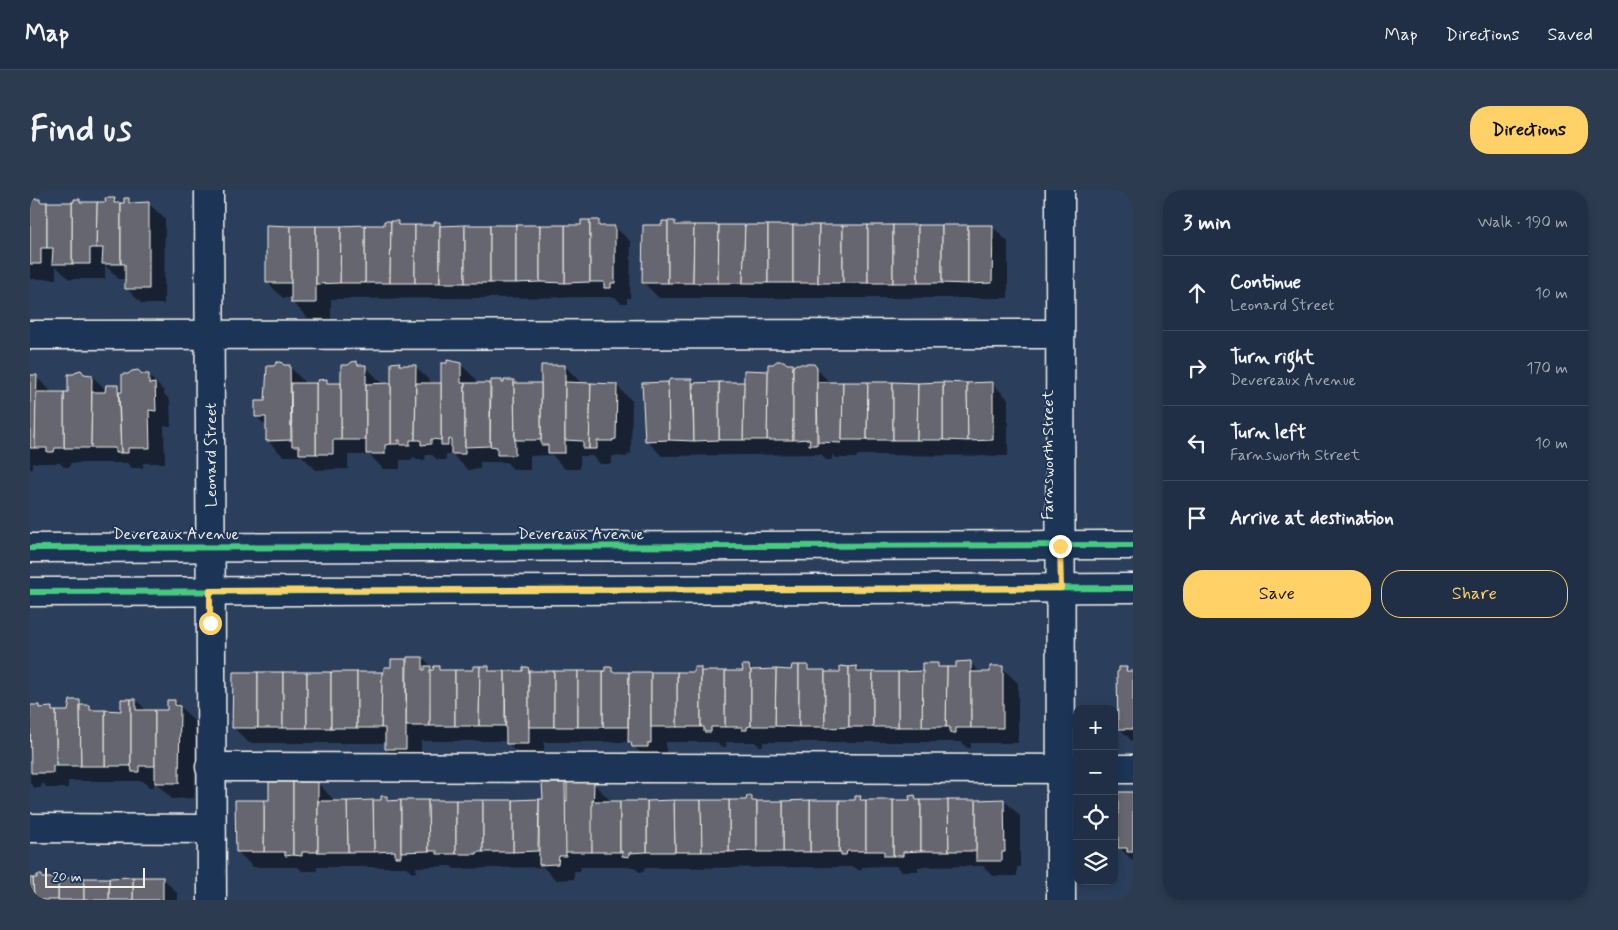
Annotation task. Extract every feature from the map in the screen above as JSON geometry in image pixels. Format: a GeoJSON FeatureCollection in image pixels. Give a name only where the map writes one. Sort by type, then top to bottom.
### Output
{"type":"FeatureCollection","features":[{"type":"Feature","properties":{"kind":"street","name":"Leonard Street"},"geometry":{"type":"LineString","coordinates":[[209,190],[212,900]]}},
{"type":"Feature","properties":{"kind":"street","name":"Farnsworth Street"},"geometry":{"type":"LineString","coordinates":[[1060,190],[1060,546],[1069,769],[1061,900]]}},
{"type":"Feature","properties":{"kind":"street"},"geometry":{"type":"LineString","coordinates":[[30,335],[1060,334]]}},
{"type":"Feature","properties":{"kind":"street","name":"Devereaux Avenue"},"geometry":{"type":"LineString","coordinates":[[30,548],[1060,546],[1133,544]]}},
{"type":"Feature","properties":{"kind":"street"},"geometry":{"type":"LineString","coordinates":[[30,592],[1133,588]]}},
{"type":"Feature","properties":{"kind":"street"},"geometry":{"type":"LineString","coordinates":[[210,767],[1069,769]]}},
{"type":"Feature","properties":{"kind":"street"},"geometry":{"type":"LineString","coordinates":[[1118,769],[1133,769]]}},
{"type":"Feature","properties":{"kind":"street"},"geometry":{"type":"LineString","coordinates":[[30,828],[211,829]]}},
{"type":"Feature","properties":{"kind":"building"},"geometry":{"type":"Polygon","coordinates":[[[105,198],[115,198],[114,203],[121,203],[121,264],[102,264],[103,248],[96,248],[97,202],[106,202],[105,198]]]}},
{"type":"Feature","properties":{"kind":"building"},"geometry":{"type":"Polygon","coordinates":[[[124,198],[129,198],[129,203],[149,202],[149,289],[125,289],[125,264],[121,264],[121,203],[124,203],[124,198]]]}},
{"type":"Feature","properties":{"kind":"building"},"geometry":{"type":"Polygon","coordinates":[[[32,199],[40,199],[40,202],[47,202],[47,248],[41,248],[41,264],[30,264],[30,202],[32,202],[32,199]]]}},
{"type":"Feature","properties":{"kind":"building"},"geometry":{"type":"Polygon","coordinates":[[[74,199],[80,199],[80,202],[97,202],[96,248],[90,248],[90,264],[72,264],[72,202],[74,202],[74,199]]]}},
{"type":"Feature","properties":{"kind":"building"},"geometry":{"type":"Polygon","coordinates":[[[47,202],[72,202],[72,264],[52,264],[53,248],[47,248],[47,202]]]}},
{"type":"Feature","properties":{"kind":"building"},"geometry":{"type":"Polygon","coordinates":[[[581,220],[590,220],[590,282],[565,283],[565,225],[581,225],[581,220]]]}},
{"type":"Feature","properties":{"kind":"building"},"geometry":{"type":"Polygon","coordinates":[[[590,220],[599,220],[599,226],[615,226],[615,283],[611,283],[611,288],[604,288],[604,282],[590,282],[590,220]]]}},
{"type":"Feature","properties":{"kind":"building"},"geometry":{"type":"Polygon","coordinates":[[[384,221],[391,221],[390,283],[365,283],[365,225],[384,225],[384,221]]]}},
{"type":"Feature","properties":{"kind":"building"},"geometry":{"type":"Polygon","coordinates":[[[391,221],[398,221],[398,225],[415,225],[415,283],[390,283],[391,221]]]}},
{"type":"Feature","properties":{"kind":"building"},"geometry":{"type":"Polygon","coordinates":[[[662,221],[668,221],[668,283],[642,283],[643,225],[662,225],[662,221]]]}},
{"type":"Feature","properties":{"kind":"building"},"geometry":{"type":"Polygon","coordinates":[[[668,221],[675,221],[675,225],[694,225],[693,283],[668,283],[668,221]]]}},
{"type":"Feature","properties":{"kind":"building"},"geometry":{"type":"Polygon","coordinates":[[[434,222],[440,222],[440,283],[415,283],[415,225],[434,225],[434,222]]]}},
{"type":"Feature","properties":{"kind":"building"},"geometry":{"type":"Polygon","coordinates":[[[266,225],[291,226],[291,283],[266,283],[266,225]]]}},
{"type":"Feature","properties":{"kind":"building"},"geometry":{"type":"Polygon","coordinates":[[[365,225],[365,283],[340,283],[341,226],[365,225]]]}},
{"type":"Feature","properties":{"kind":"building"},"geometry":{"type":"Polygon","coordinates":[[[465,225],[465,283],[440,283],[440,226],[465,225]]]}},
{"type":"Feature","properties":{"kind":"building"},"geometry":{"type":"Polygon","coordinates":[[[465,225],[490,225],[490,283],[465,283],[465,225]]]}},
{"type":"Feature","properties":{"kind":"building"},"geometry":{"type":"Polygon","coordinates":[[[490,225],[516,225],[516,283],[490,283],[490,225]]]}},
{"type":"Feature","properties":{"kind":"building"},"geometry":{"type":"Polygon","coordinates":[[[516,225],[540,225],[540,282],[516,283],[516,225]]]}},
{"type":"Feature","properties":{"kind":"building"},"geometry":{"type":"Polygon","coordinates":[[[540,225],[565,225],[565,283],[540,282],[540,225]]]}},
{"type":"Feature","properties":{"kind":"building"},"geometry":{"type":"Polygon","coordinates":[[[694,225],[719,225],[718,283],[693,283],[694,225]]]}},
{"type":"Feature","properties":{"kind":"building"},"geometry":{"type":"Polygon","coordinates":[[[719,225],[745,225],[743,283],[718,283],[719,225]]]}},
{"type":"Feature","properties":{"kind":"building"},"geometry":{"type":"Polygon","coordinates":[[[745,225],[768,225],[768,283],[743,283],[745,225]]]}},
{"type":"Feature","properties":{"kind":"building"},"geometry":{"type":"Polygon","coordinates":[[[768,225],[793,225],[793,283],[768,283],[768,225]]]}},
{"type":"Feature","properties":{"kind":"building"},"geometry":{"type":"Polygon","coordinates":[[[793,225],[819,225],[818,283],[793,283],[793,225]]]}},
{"type":"Feature","properties":{"kind":"building"},"geometry":{"type":"Polygon","coordinates":[[[819,225],[843,225],[843,283],[818,283],[819,225]]]}},
{"type":"Feature","properties":{"kind":"building"},"geometry":{"type":"Polygon","coordinates":[[[843,225],[868,225],[868,283],[843,283],[843,225]]]}},
{"type":"Feature","properties":{"kind":"building"},"geometry":{"type":"Polygon","coordinates":[[[868,225],[893,225],[893,283],[868,283],[868,225]]]}},
{"type":"Feature","properties":{"kind":"building"},"geometry":{"type":"Polygon","coordinates":[[[893,225],[918,225],[918,283],[893,283],[893,225]]]}},
{"type":"Feature","properties":{"kind":"building"},"geometry":{"type":"Polygon","coordinates":[[[918,225],[942,225],[942,283],[918,283],[918,225]]]}},
{"type":"Feature","properties":{"kind":"building"},"geometry":{"type":"Polygon","coordinates":[[[942,225],[968,225],[968,284],[942,283],[942,225]]]}},
{"type":"Feature","properties":{"kind":"building"},"geometry":{"type":"Polygon","coordinates":[[[968,225],[993,225],[992,283],[968,284],[968,225]]]}},
{"type":"Feature","properties":{"kind":"building"},"geometry":{"type":"Polygon","coordinates":[[[291,226],[316,226],[316,303],[291,303],[291,226]]]}},
{"type":"Feature","properties":{"kind":"building"},"geometry":{"type":"Polygon","coordinates":[[[316,226],[341,226],[340,283],[316,284],[316,226]]]}},
{"type":"Feature","properties":{"kind":"building"},"geometry":{"type":"Polygon","coordinates":[[[447,360],[461,363],[461,383],[465,383],[465,454],[451,454],[451,439],[448,440],[448,445],[441,445],[441,363],[447,363],[447,360]]]}},
{"type":"Feature","properties":{"kind":"building"},"geometry":{"type":"Polygon","coordinates":[[[356,361],[358,365],[366,365],[366,440],[341,440],[341,365],[348,365],[356,361]]]}},
{"type":"Feature","properties":{"kind":"building"},"geometry":{"type":"Polygon","coordinates":[[[777,361],[793,364],[793,440],[767,440],[768,364],[773,364],[777,361]]]}},
{"type":"Feature","properties":{"kind":"building"},"geometry":{"type":"Polygon","coordinates":[[[277,362],[290,365],[291,440],[266,441],[266,417],[255,417],[255,401],[265,401],[267,366],[274,366],[277,362]]]}},
{"type":"Feature","properties":{"kind":"building"},"geometry":{"type":"Polygon","coordinates":[[[400,362],[399,365],[416,365],[415,440],[410,440],[410,445],[400,445],[400,440],[398,440],[398,444],[391,444],[391,363],[400,362]]]}},
{"type":"Feature","properties":{"kind":"building"},"geometry":{"type":"Polygon","coordinates":[[[796,364],[814,364],[817,368],[817,445],[809,445],[810,439],[793,440],[793,367],[796,364]]]}},
{"type":"Feature","properties":{"kind":"building"},"geometry":{"type":"Polygon","coordinates":[[[541,365],[565,365],[565,453],[548,453],[548,445],[541,445],[541,365]]]}},
{"type":"Feature","properties":{"kind":"building"},"geometry":{"type":"Polygon","coordinates":[[[81,370],[84,374],[92,375],[91,448],[64,448],[64,392],[68,392],[68,374],[74,374],[81,370]]]}},
{"type":"Feature","properties":{"kind":"building"},"geometry":{"type":"Polygon","coordinates":[[[138,370],[142,374],[149,374],[149,384],[155,383],[156,411],[149,410],[150,448],[128,448],[128,453],[121,453],[119,392],[122,392],[122,374],[138,370]]]}},
{"type":"Feature","properties":{"kind":"building"},"geometry":{"type":"Polygon","coordinates":[[[744,370],[768,371],[767,440],[743,440],[744,370]]]}},
{"type":"Feature","properties":{"kind":"building"},"geometry":{"type":"Polygon","coordinates":[[[30,375],[37,375],[35,448],[30,448],[30,375]]]}},
{"type":"Feature","properties":{"kind":"building"},"geometry":{"type":"Polygon","coordinates":[[[327,379],[327,383],[341,383],[341,440],[333,440],[333,454],[316,454],[316,383],[318,380],[327,379]]]}},
{"type":"Feature","properties":{"kind":"building"},"geometry":{"type":"Polygon","coordinates":[[[670,379],[692,379],[694,441],[669,440],[668,382],[670,379]]]}},
{"type":"Feature","properties":{"kind":"building"},"geometry":{"type":"Polygon","coordinates":[[[491,380],[502,380],[502,383],[504,383],[504,380],[514,380],[515,455],[497,455],[497,447],[490,446],[491,380]]]}},
{"type":"Feature","properties":{"kind":"building"},"geometry":{"type":"Polygon","coordinates":[[[565,382],[591,383],[589,449],[583,449],[583,441],[565,440],[565,382]]]}},
{"type":"Feature","properties":{"kind":"building"},"geometry":{"type":"Polygon","coordinates":[[[668,382],[669,440],[645,441],[642,383],[668,382]]]}},
{"type":"Feature","properties":{"kind":"building"},"geometry":{"type":"Polygon","coordinates":[[[719,382],[744,382],[743,440],[719,440],[719,382]]]}},
{"type":"Feature","properties":{"kind":"building"},"geometry":{"type":"Polygon","coordinates":[[[719,382],[719,440],[694,441],[693,383],[719,382]]]}},
{"type":"Feature","properties":{"kind":"building"},"geometry":{"type":"Polygon","coordinates":[[[817,382],[843,382],[841,443],[818,442],[817,382]]]}},
{"type":"Feature","properties":{"kind":"building"},"geometry":{"type":"Polygon","coordinates":[[[843,382],[868,382],[867,440],[842,440],[843,382]]]}},
{"type":"Feature","properties":{"kind":"building"},"geometry":{"type":"Polygon","coordinates":[[[868,382],[893,382],[893,440],[867,440],[868,382]]]}},
{"type":"Feature","properties":{"kind":"building"},"geometry":{"type":"Polygon","coordinates":[[[893,382],[918,383],[917,440],[893,440],[893,382]]]}},
{"type":"Feature","properties":{"kind":"building"},"geometry":{"type":"Polygon","coordinates":[[[943,382],[967,383],[968,441],[943,440],[943,382]]]}},
{"type":"Feature","properties":{"kind":"building"},"geometry":{"type":"Polygon","coordinates":[[[943,382],[943,440],[917,440],[918,383],[943,382]]]}},
{"type":"Feature","properties":{"kind":"building"},"geometry":{"type":"Polygon","coordinates":[[[993,382],[993,440],[968,441],[967,383],[993,382]]]}},
{"type":"Feature","properties":{"kind":"building"},"geometry":{"type":"Polygon","coordinates":[[[291,383],[316,383],[316,454],[299,454],[299,446],[292,446],[291,383]]]}},
{"type":"Feature","properties":{"kind":"building"},"geometry":{"type":"Polygon","coordinates":[[[391,383],[391,444],[385,445],[385,454],[366,454],[366,384],[391,383]]]}},
{"type":"Feature","properties":{"kind":"building"},"geometry":{"type":"Polygon","coordinates":[[[416,383],[441,383],[441,440],[431,439],[431,444],[421,445],[421,440],[415,440],[416,383]]]}},
{"type":"Feature","properties":{"kind":"building"},"geometry":{"type":"Polygon","coordinates":[[[465,383],[490,383],[490,446],[465,447],[465,383]]]}},
{"type":"Feature","properties":{"kind":"building"},"geometry":{"type":"Polygon","coordinates":[[[514,383],[541,383],[541,440],[515,440],[514,383]]]}},
{"type":"Feature","properties":{"kind":"building"},"geometry":{"type":"Polygon","coordinates":[[[591,383],[617,384],[616,439],[613,441],[597,441],[597,449],[589,449],[591,383]]]}},
{"type":"Feature","properties":{"kind":"building"},"geometry":{"type":"Polygon","coordinates":[[[106,385],[118,385],[121,453],[115,453],[115,448],[91,448],[92,392],[105,392],[106,385]]]}},
{"type":"Feature","properties":{"kind":"building"},"geometry":{"type":"Polygon","coordinates":[[[36,392],[64,392],[64,448],[55,448],[54,452],[47,452],[47,448],[35,448],[36,392]]]}},
{"type":"Feature","properties":{"kind":"building"},"geometry":{"type":"Polygon","coordinates":[[[407,657],[423,657],[423,670],[425,670],[425,666],[431,666],[430,726],[406,726],[407,657]]]}},
{"type":"Feature","properties":{"kind":"building"},"geometry":{"type":"Polygon","coordinates":[[[391,659],[406,659],[406,749],[385,749],[385,728],[381,728],[382,672],[384,672],[384,667],[391,667],[391,659]]]}},
{"type":"Feature","properties":{"kind":"building"},"geometry":{"type":"Polygon","coordinates":[[[971,661],[971,728],[956,728],[956,733],[950,733],[950,727],[946,727],[947,667],[956,667],[956,662],[971,661]]]}},
{"type":"Feature","properties":{"kind":"building"},"geometry":{"type":"Polygon","coordinates":[[[922,663],[938,663],[938,667],[947,667],[946,727],[922,727],[922,663]]]}},
{"type":"Feature","properties":{"kind":"building"},"geometry":{"type":"Polygon","coordinates":[[[742,665],[749,665],[751,670],[751,726],[747,727],[747,730],[742,730],[742,727],[725,727],[725,671],[743,671],[742,665]]]}},
{"type":"Feature","properties":{"kind":"building"},"geometry":{"type":"Polygon","coordinates":[[[792,665],[799,665],[799,727],[775,726],[776,669],[791,670],[792,665]]]}},
{"type":"Feature","properties":{"kind":"building"},"geometry":{"type":"Polygon","coordinates":[[[799,665],[808,665],[808,670],[825,670],[825,727],[799,727],[799,665]]]}},
{"type":"Feature","properties":{"kind":"building"},"geometry":{"type":"Polygon","coordinates":[[[434,666],[439,666],[439,670],[455,670],[455,726],[430,726],[430,670],[433,670],[434,666]]]}},
{"type":"Feature","properties":{"kind":"building"},"geometry":{"type":"Polygon","coordinates":[[[473,666],[480,666],[479,726],[455,726],[455,670],[473,670],[473,666]]]}},
{"type":"Feature","properties":{"kind":"building"},"geometry":{"type":"Polygon","coordinates":[[[480,666],[489,666],[489,671],[505,671],[505,726],[479,726],[480,666]]]}},
{"type":"Feature","properties":{"kind":"building"},"geometry":{"type":"Polygon","coordinates":[[[840,666],[849,667],[849,727],[825,728],[825,672],[840,672],[840,666]]]}},
{"type":"Feature","properties":{"kind":"building"},"geometry":{"type":"Polygon","coordinates":[[[857,666],[857,672],[873,672],[873,727],[849,727],[849,667],[857,666]]]}},
{"type":"Feature","properties":{"kind":"building"},"geometry":{"type":"Polygon","coordinates":[[[990,666],[1003,666],[1003,728],[971,728],[971,672],[990,672],[990,666]]]}},
{"type":"Feature","properties":{"kind":"building"},"geometry":{"type":"Polygon","coordinates":[[[523,667],[528,667],[529,671],[529,744],[506,744],[505,671],[523,671],[523,667]]]}},
{"type":"Feature","properties":{"kind":"building"},"geometry":{"type":"Polygon","coordinates":[[[605,667],[612,667],[612,672],[629,672],[628,727],[603,727],[603,671],[605,671],[605,667]]]}},
{"type":"Feature","properties":{"kind":"building"},"geometry":{"type":"Polygon","coordinates":[[[694,667],[701,667],[701,727],[677,727],[677,672],[694,672],[694,667]]]}},
{"type":"Feature","properties":{"kind":"building"},"geometry":{"type":"Polygon","coordinates":[[[1119,667],[1127,667],[1126,671],[1133,671],[1133,729],[1118,729],[1117,672],[1119,667]]]}},
{"type":"Feature","properties":{"kind":"building"},"geometry":{"type":"Polygon","coordinates":[[[776,669],[775,726],[751,726],[751,670],[776,669]]]}},
{"type":"Feature","properties":{"kind":"building"},"geometry":{"type":"Polygon","coordinates":[[[529,671],[554,671],[554,727],[529,727],[529,671]]]}},
{"type":"Feature","properties":{"kind":"building"},"geometry":{"type":"Polygon","coordinates":[[[554,671],[578,671],[578,727],[554,727],[554,671]]]}},
{"type":"Feature","properties":{"kind":"building"},"geometry":{"type":"Polygon","coordinates":[[[578,671],[603,671],[603,727],[578,727],[578,671]]]}},
{"type":"Feature","properties":{"kind":"building"},"geometry":{"type":"Polygon","coordinates":[[[701,671],[725,671],[725,727],[711,727],[711,732],[704,732],[704,727],[701,727],[701,671]]]}},
{"type":"Feature","properties":{"kind":"building"},"geometry":{"type":"Polygon","coordinates":[[[923,671],[922,727],[898,727],[898,672],[923,671]]]}},
{"type":"Feature","properties":{"kind":"building"},"geometry":{"type":"Polygon","coordinates":[[[233,672],[258,672],[258,728],[232,728],[233,672]]]}},
{"type":"Feature","properties":{"kind":"building"},"geometry":{"type":"Polygon","coordinates":[[[258,672],[283,672],[283,728],[258,728],[258,672]]]}},
{"type":"Feature","properties":{"kind":"building"},"geometry":{"type":"Polygon","coordinates":[[[283,672],[307,672],[307,728],[283,728],[283,672]]]}},
{"type":"Feature","properties":{"kind":"building"},"geometry":{"type":"Polygon","coordinates":[[[307,672],[331,672],[331,728],[307,728],[307,672]]]}},
{"type":"Feature","properties":{"kind":"building"},"geometry":{"type":"Polygon","coordinates":[[[331,672],[357,672],[357,728],[331,728],[331,672]]]}},
{"type":"Feature","properties":{"kind":"building"},"geometry":{"type":"Polygon","coordinates":[[[357,672],[382,672],[381,728],[357,728],[357,672]]]}},
{"type":"Feature","properties":{"kind":"building"},"geometry":{"type":"Polygon","coordinates":[[[629,672],[651,672],[651,743],[648,743],[648,747],[632,747],[631,742],[628,742],[629,672]]]}},
{"type":"Feature","properties":{"kind":"building"},"geometry":{"type":"Polygon","coordinates":[[[651,672],[677,672],[677,727],[651,727],[651,672]]]}},
{"type":"Feature","properties":{"kind":"building"},"geometry":{"type":"Polygon","coordinates":[[[873,672],[898,672],[898,727],[873,727],[873,672]]]}},
{"type":"Feature","properties":{"kind":"building"},"geometry":{"type":"Polygon","coordinates":[[[121,699],[131,699],[131,766],[105,766],[105,710],[121,711],[121,699]]]}},
{"type":"Feature","properties":{"kind":"building"},"geometry":{"type":"Polygon","coordinates":[[[131,699],[136,699],[136,710],[155,710],[155,766],[139,766],[139,772],[132,772],[131,766],[131,699]]]}},
{"type":"Feature","properties":{"kind":"building"},"geometry":{"type":"Polygon","coordinates":[[[70,700],[80,700],[81,766],[56,766],[56,711],[68,711],[70,700]]]}},
{"type":"Feature","properties":{"kind":"building"},"geometry":{"type":"Polygon","coordinates":[[[167,700],[175,700],[175,705],[180,706],[179,783],[155,783],[155,710],[167,710],[167,700]]]}},
{"type":"Feature","properties":{"kind":"building"},"geometry":{"type":"Polygon","coordinates":[[[30,705],[39,705],[39,708],[52,707],[52,711],[56,711],[56,766],[53,766],[53,773],[31,773],[30,705]]]}},
{"type":"Feature","properties":{"kind":"building"},"geometry":{"type":"Polygon","coordinates":[[[80,705],[90,705],[90,710],[105,710],[105,766],[81,766],[80,705]]]}},
{"type":"Feature","properties":{"kind":"building"},"geometry":{"type":"Polygon","coordinates":[[[269,782],[293,782],[293,855],[285,856],[285,852],[264,852],[264,800],[269,800],[269,782]]]}},
{"type":"Feature","properties":{"kind":"building"},"geometry":{"type":"Polygon","coordinates":[[[293,782],[318,782],[318,852],[302,852],[302,856],[293,855],[293,782]]]}},
{"type":"Feature","properties":{"kind":"building"},"geometry":{"type":"Polygon","coordinates":[[[567,782],[594,782],[592,852],[565,852],[567,782]]]}},
{"type":"Feature","properties":{"kind":"building"},"geometry":{"type":"Polygon","coordinates":[[[542,783],[565,783],[566,856],[559,856],[558,864],[539,865],[539,799],[543,799],[542,783]]]}},
{"type":"Feature","properties":{"kind":"building"},"geometry":{"type":"Polygon","coordinates":[[[1118,792],[1133,792],[1133,852],[1127,852],[1127,848],[1118,848],[1118,792]]]}},
{"type":"Feature","properties":{"kind":"building"},"geometry":{"type":"Polygon","coordinates":[[[915,795],[916,800],[921,800],[921,851],[903,852],[903,856],[893,856],[893,800],[910,800],[909,796],[915,795]]]}},
{"type":"Feature","properties":{"kind":"building"},"geometry":{"type":"Polygon","coordinates":[[[381,796],[387,796],[387,801],[401,800],[401,857],[395,857],[395,851],[374,852],[373,800],[381,800],[381,796]]]}},
{"type":"Feature","properties":{"kind":"building"},"geometry":{"type":"Polygon","coordinates":[[[747,796],[752,796],[752,801],[757,801],[757,851],[729,852],[729,800],[746,800],[747,796]]]}},
{"type":"Feature","properties":{"kind":"building"},"geometry":{"type":"Polygon","coordinates":[[[855,796],[861,796],[860,800],[866,800],[866,851],[847,851],[846,855],[841,855],[841,852],[839,852],[839,800],[855,800],[855,796]]]}},
{"type":"Feature","properties":{"kind":"building"},"geometry":{"type":"Polygon","coordinates":[[[539,799],[538,851],[513,852],[513,800],[539,799]]]}},
{"type":"Feature","properties":{"kind":"building"},"geometry":{"type":"Polygon","coordinates":[[[1004,799],[1005,852],[1002,852],[1002,861],[976,861],[976,800],[1004,799]]]}},
{"type":"Feature","properties":{"kind":"building"},"geometry":{"type":"Polygon","coordinates":[[[235,800],[264,800],[264,852],[236,852],[235,800]]]}},
{"type":"Feature","properties":{"kind":"building"},"geometry":{"type":"Polygon","coordinates":[[[373,800],[374,852],[348,852],[347,801],[373,800]]]}},
{"type":"Feature","properties":{"kind":"building"},"geometry":{"type":"Polygon","coordinates":[[[401,800],[428,800],[429,851],[401,852],[401,800]]]}},
{"type":"Feature","properties":{"kind":"building"},"geometry":{"type":"Polygon","coordinates":[[[428,800],[456,800],[456,854],[437,854],[437,851],[429,851],[428,800]]]}},
{"type":"Feature","properties":{"kind":"building"},"geometry":{"type":"Polygon","coordinates":[[[456,800],[483,800],[483,852],[477,852],[477,854],[456,854],[456,800]]]}},
{"type":"Feature","properties":{"kind":"building"},"geometry":{"type":"Polygon","coordinates":[[[483,800],[513,800],[513,852],[483,852],[483,800]]]}},
{"type":"Feature","properties":{"kind":"building"},"geometry":{"type":"Polygon","coordinates":[[[674,800],[701,800],[702,852],[675,852],[674,800]]]}},
{"type":"Feature","properties":{"kind":"building"},"geometry":{"type":"Polygon","coordinates":[[[674,800],[675,852],[647,852],[647,801],[674,800]]]}},
{"type":"Feature","properties":{"kind":"building"},"geometry":{"type":"Polygon","coordinates":[[[701,800],[729,800],[729,852],[702,852],[701,800]]]}},
{"type":"Feature","properties":{"kind":"building"},"geometry":{"type":"Polygon","coordinates":[[[810,800],[839,800],[839,852],[810,852],[810,800]]]}},
{"type":"Feature","properties":{"kind":"building"},"geometry":{"type":"Polygon","coordinates":[[[810,800],[810,852],[783,852],[783,801],[810,800]]]}},
{"type":"Feature","properties":{"kind":"building"},"geometry":{"type":"Polygon","coordinates":[[[866,800],[893,800],[893,856],[884,856],[884,851],[866,851],[866,800]]]}},
{"type":"Feature","properties":{"kind":"building"},"geometry":{"type":"Polygon","coordinates":[[[921,800],[948,800],[949,851],[921,851],[921,800]]]}},
{"type":"Feature","properties":{"kind":"building"},"geometry":{"type":"Polygon","coordinates":[[[948,800],[976,800],[976,851],[949,851],[948,800]]]}},
{"type":"Feature","properties":{"kind":"building"},"geometry":{"type":"Polygon","coordinates":[[[318,801],[347,801],[348,852],[318,852],[318,801]]]}},
{"type":"Feature","properties":{"kind":"building"},"geometry":{"type":"Polygon","coordinates":[[[592,801],[620,801],[620,852],[592,852],[592,801]]]}},
{"type":"Feature","properties":{"kind":"building"},"geometry":{"type":"Polygon","coordinates":[[[620,801],[647,801],[647,852],[629,853],[629,857],[622,856],[622,851],[620,852],[620,801]]]}},
{"type":"Feature","properties":{"kind":"building"},"geometry":{"type":"Polygon","coordinates":[[[757,801],[783,801],[783,852],[757,852],[757,801]]]}},
{"type":"Feature","properties":{"kind":"building"},"geometry":{"type":"Polygon","coordinates":[[[71,874],[77,874],[78,878],[84,878],[84,900],[58,900],[58,878],[71,878],[71,874]]]}},
{"type":"Feature","properties":{"kind":"building"},"geometry":{"type":"Polygon","coordinates":[[[37,875],[42,875],[42,878],[58,878],[58,900],[34,900],[33,878],[37,878],[37,875]]]}},
{"type":"Feature","properties":{"kind":"building"},"geometry":{"type":"Polygon","coordinates":[[[133,877],[163,877],[163,900],[133,900],[133,877]]]}},
{"type":"Feature","properties":{"kind":"building"},"geometry":{"type":"Polygon","coordinates":[[[133,877],[133,900],[109,900],[109,878],[133,877]]]}},
{"type":"Feature","properties":{"kind":"building"},"geometry":{"type":"Polygon","coordinates":[[[30,878],[33,878],[34,900],[30,900],[30,878]]]}},
{"type":"Feature","properties":{"kind":"building"},"geometry":{"type":"Polygon","coordinates":[[[84,878],[109,878],[109,900],[84,900],[84,878]]]}},
{"type":"Feature","properties":{"kind":"cycle path"},"geometry":{"type":"LineString","coordinates":[[30,548],[1133,545]]}},
{"type":"Feature","properties":{"kind":"cycle path"},"geometry":{"type":"LineString","coordinates":[[30,592],[1133,588]]}},
{"type":"Feature","properties":{"kind":"route"},"geometry":{"type":"LineString","coordinates":[[210,623],[210,591],[1061,588],[1060,546]]}}]}
